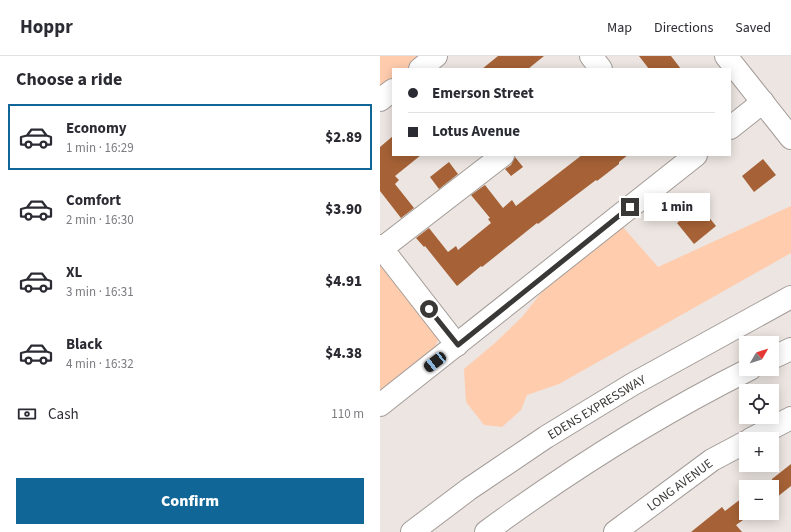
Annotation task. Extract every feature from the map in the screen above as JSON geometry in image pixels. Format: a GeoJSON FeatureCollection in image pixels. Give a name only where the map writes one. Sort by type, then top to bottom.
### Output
{"type":"FeatureCollection","features":[{"type":"Feature","properties":{"kind":"main road"},"geometry":{"type":"LineString","coordinates":[[421,68],[436,56]]}},
{"type":"Feature","properties":{"kind":"main road"},"geometry":{"type":"LineString","coordinates":[[591,56],[600,68]]}},
{"type":"Feature","properties":{"kind":"main road"},"geometry":{"type":"LineString","coordinates":[[726,56],[791,138]]}},
{"type":"Feature","properties":{"kind":"main road"},"geometry":{"type":"LineString","coordinates":[[380,100],[392,91]]}},
{"type":"Feature","properties":{"kind":"main road"},"geometry":{"type":"LineString","coordinates":[[731,127],[763,102]]}},
{"type":"Feature","properties":{"kind":"main road"},"geometry":{"type":"LineString","coordinates":[[458,345],[381,248],[502,156]]}},
{"type":"Feature","properties":{"kind":"main road"},"geometry":{"type":"LineString","coordinates":[[380,405],[458,345],[682,159]]}},
{"type":"Feature","properties":{"kind":"main road","name":"EDENS EXPRESSWAY"},"geometry":{"type":"LineString","coordinates":[[412,532],[469,489],[546,437],[633,384],[791,297]]}},
{"type":"Feature","properties":{"kind":"main road"},"geometry":{"type":"LineString","coordinates":[[779,355],[791,349]]}},
{"type":"Feature","properties":{"kind":"main road"},"geometry":{"type":"LineString","coordinates":[[486,532],[571,473],[630,435],[711,388],[739,374]]}},
{"type":"Feature","properties":{"kind":"main road"},"geometry":{"type":"LineString","coordinates":[[765,432],[791,418]]}},
{"type":"Feature","properties":{"kind":"main road","name":"LONG AVENUE"},"geometry":{"type":"LineString","coordinates":[[615,532],[712,460],[739,446]]}},
{"type":"Feature","properties":{"kind":"shaded area"},"geometry":{"type":"Polygon","coordinates":[[[380,56],[425,56],[409,68],[392,68],[392,82],[380,90],[380,56]]]}},
{"type":"Feature","properties":{"kind":"shaded area"},"geometry":{"type":"Polygon","coordinates":[[[791,206],[791,253],[559,384],[527,395],[521,410],[502,427],[484,425],[466,402],[464,369],[496,342],[522,317],[548,284],[622,226],[658,267],[791,206]]]}},
{"type":"Feature","properties":{"kind":"shaded area"},"geometry":{"type":"Polygon","coordinates":[[[380,262],[439,338],[434,349],[380,390],[380,262]]]}},
{"type":"Feature","properties":{"kind":"building"},"geometry":{"type":"Polygon","coordinates":[[[498,56],[544,56],[529,68],[483,68],[498,56]]]}},
{"type":"Feature","properties":{"kind":"building"},"geometry":{"type":"Polygon","coordinates":[[[639,56],[671,56],[680,68],[648,68],[639,56]]]}},
{"type":"Feature","properties":{"kind":"building"},"geometry":{"type":"Polygon","coordinates":[[[392,137],[392,156],[420,156],[395,176],[399,180],[395,184],[414,208],[401,218],[380,191],[380,147],[392,137]]]}},
{"type":"Feature","properties":{"kind":"building"},"geometry":{"type":"Polygon","coordinates":[[[581,156],[627,156],[597,181],[596,180],[538,224],[537,223],[457,286],[425,246],[424,247],[416,238],[429,228],[448,252],[456,246],[458,250],[491,223],[488,219],[490,218],[471,195],[485,185],[503,208],[512,200],[516,206],[581,156]]]}},
{"type":"Feature","properties":{"kind":"building"},"geometry":{"type":"Polygon","coordinates":[[[515,157],[523,167],[511,176],[505,169],[511,165],[515,157]]]}},
{"type":"Feature","properties":{"kind":"building"},"geometry":{"type":"Polygon","coordinates":[[[763,159],[776,175],[754,192],[742,176],[763,159]]]}},
{"type":"Feature","properties":{"kind":"building"},"geometry":{"type":"Polygon","coordinates":[[[449,162],[458,174],[439,189],[430,177],[449,162]]]}},
{"type":"Feature","properties":{"kind":"building"},"geometry":{"type":"Polygon","coordinates":[[[699,205],[716,226],[694,244],[677,223],[699,205]]]}},
{"type":"Feature","properties":{"kind":"building"},"geometry":{"type":"Polygon","coordinates":[[[791,464],[791,486],[779,495],[779,480],[772,479],[791,464]]]}},
{"type":"Feature","properties":{"kind":"building"},"geometry":{"type":"Polygon","coordinates":[[[739,500],[739,520],[743,520],[736,525],[742,532],[691,532],[722,507],[725,511],[739,500]]]}},
{"type":"Feature","properties":{"kind":"route"},"geometry":{"type":"LineString","coordinates":[[429,309],[458,345],[630,207]]}}]}
